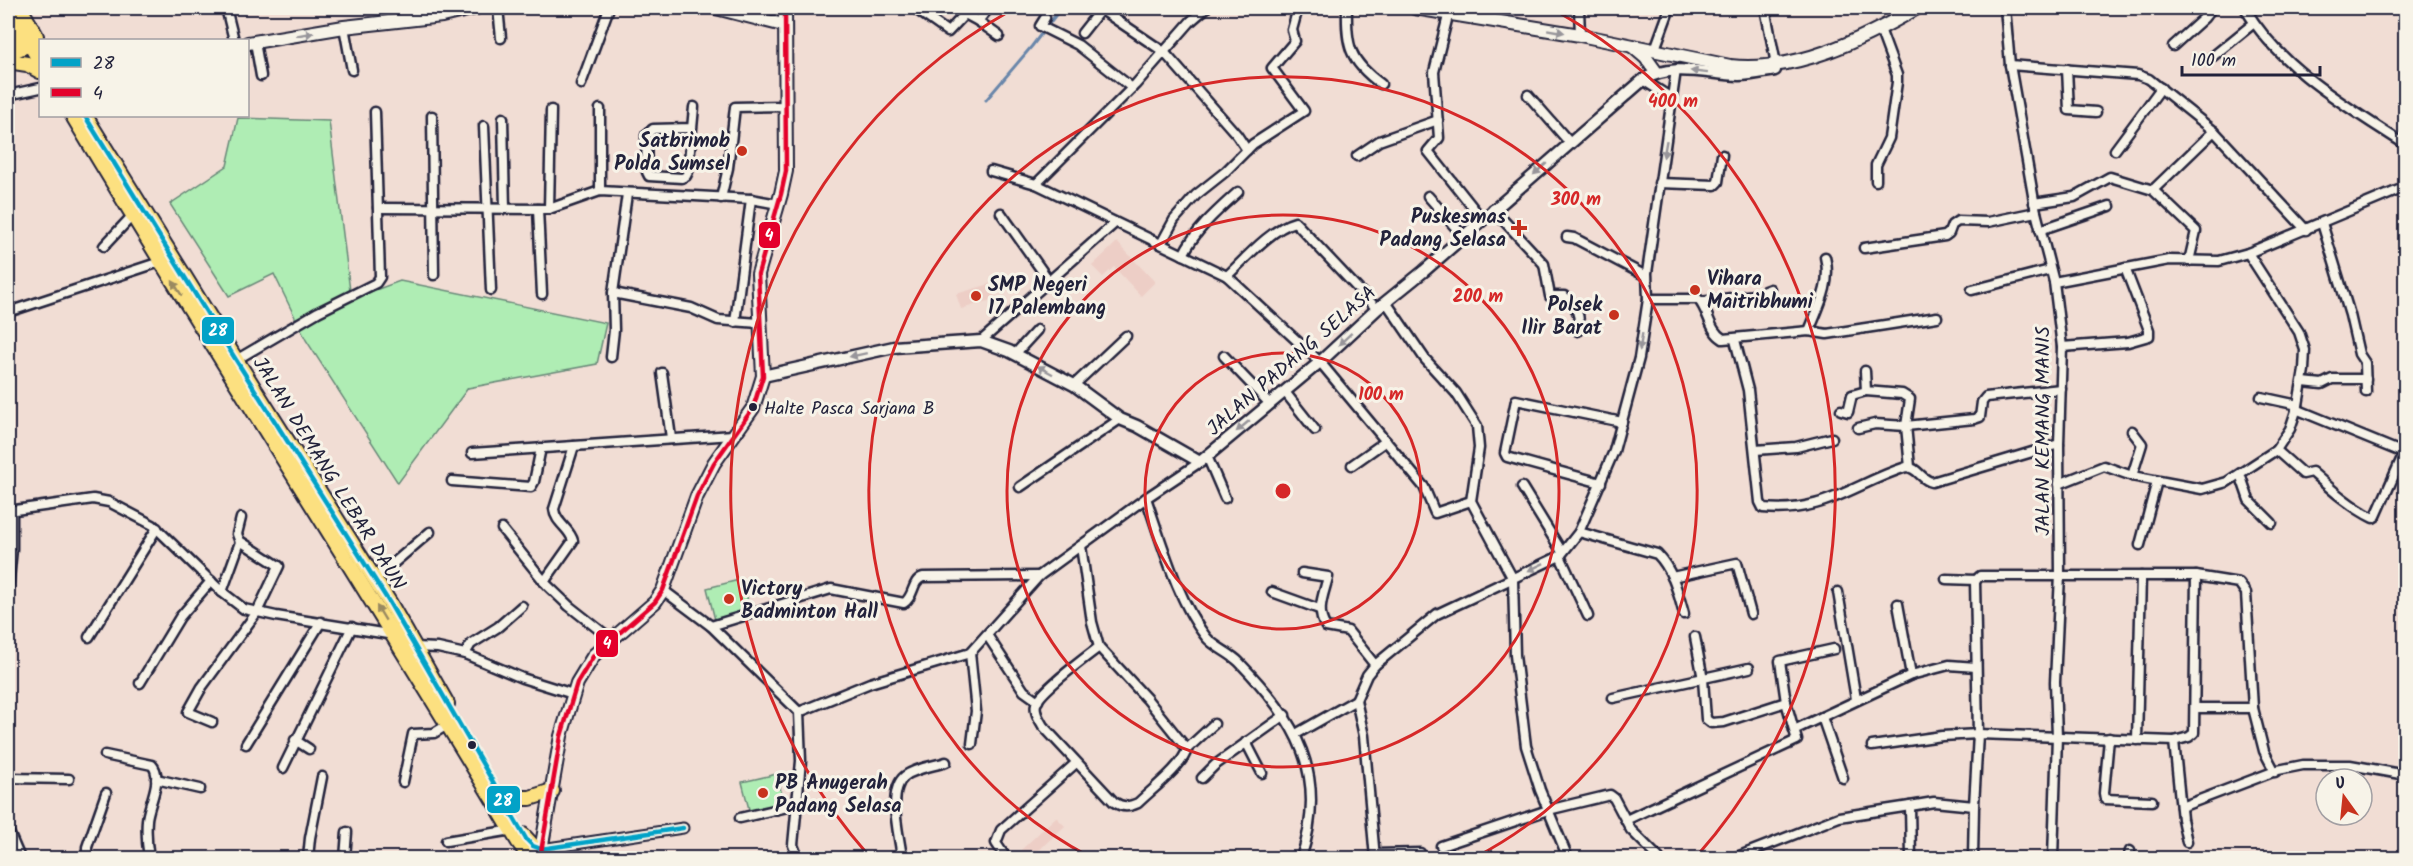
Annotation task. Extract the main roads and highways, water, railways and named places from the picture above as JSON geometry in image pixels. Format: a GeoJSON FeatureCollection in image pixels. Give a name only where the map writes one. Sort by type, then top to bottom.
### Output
{"type":"FeatureCollection","features":[{"type":"Feature","properties":{"kind":"highway"},"geometry":{"type":"LineString","coordinates":[[11,10],[35,44]]}},
{"type":"Feature","properties":{"kind":"highway"},"geometry":{"type":"LineString","coordinates":[[8,42],[35,44]]}},
{"type":"Feature","properties":{"kind":"highway"},"geometry":{"type":"LineString","coordinates":[[8,52],[35,44]]}},
{"type":"Feature","properties":{"kind":"highway"},"geometry":{"type":"LineString","coordinates":[[8,61],[27,64],[39,70]]}},
{"type":"Feature","properties":{"kind":"highway","name":"JALAN DEMANG LEBAR DAUN"},"geometry":{"type":"LineString","coordinates":[[74,117],[160,261],[405,639],[526,839],[540,855]]}},
{"type":"Feature","properties":{"kind":"highway","name":"JALAN DEMANG LEBAR DAUN"},"geometry":{"type":"LineString","coordinates":[[86,117],[375,580],[449,724],[512,830],[529,856],[540,855]]}},
{"type":"Feature","properties":{"kind":"highway"},"geometry":{"type":"LineString","coordinates":[[501,798],[530,798],[552,791]]}},
{"type":"Feature","properties":{"kind":"main road"},"geometry":{"type":"LineString","coordinates":[[251,43],[432,12],[477,8]]}},
{"type":"Feature","properties":{"kind":"main road"},"geometry":{"type":"LineString","coordinates":[[716,8],[783,25]]}},
{"type":"Feature","properties":{"kind":"main road"},"geometry":{"type":"LineString","coordinates":[[540,855],[561,736],[577,683],[594,655],[655,602],[663,590],[697,496],[714,463],[753,408],[763,376],[758,274],[786,171],[783,25],[785,8]]}},
{"type":"Feature","properties":{"kind":"main road"},"geometry":{"type":"LineString","coordinates":[[1415,8],[1450,10],[1730,66],[1752,68],[1798,61],[1880,29],[1917,8]]}},
{"type":"Feature","properties":{"kind":"main road"},"geometry":{"type":"LineString","coordinates":[[1631,45],[1647,58],[1656,72]]}},
{"type":"Feature","properties":{"kind":"waterway"},"geometry":{"type":"LineString","coordinates":[[986,100],[1061,8]]}},
{"type":"Feature","properties":{"kind":"place","name":"Satbrimob Polda Sumsel"},"geometry":{"type":"Point","coordinates":[742,151]}},
{"type":"Feature","properties":{"kind":"place","name":"Puskesmas Padang Selasa"},"geometry":{"type":"Point","coordinates":[1519,228]}},
{"type":"Feature","properties":{"kind":"place","name":"Vihara Maitribhumi"},"geometry":{"type":"Point","coordinates":[1695,290]}},
{"type":"Feature","properties":{"kind":"place","name":"SMP Negeri 17 Palembang"},"geometry":{"type":"Point","coordinates":[976,296]}},
{"type":"Feature","properties":{"kind":"place","name":"Polsek Ilir Barat"},"geometry":{"type":"Point","coordinates":[1614,315]}},
{"type":"Feature","properties":{"kind":"place","name":"Halte Pasca Sarjana B"},"geometry":{"type":"Point","coordinates":[753,407]}},
{"type":"Feature","properties":{"kind":"place","name":"Victory Badminton Hall"},"geometry":{"type":"Point","coordinates":[729,599]}},
{"type":"Feature","properties":{"kind":"place","name":"PB Anugerah Padang Selasa"},"geometry":{"type":"Point","coordinates":[763,793]}}]}
